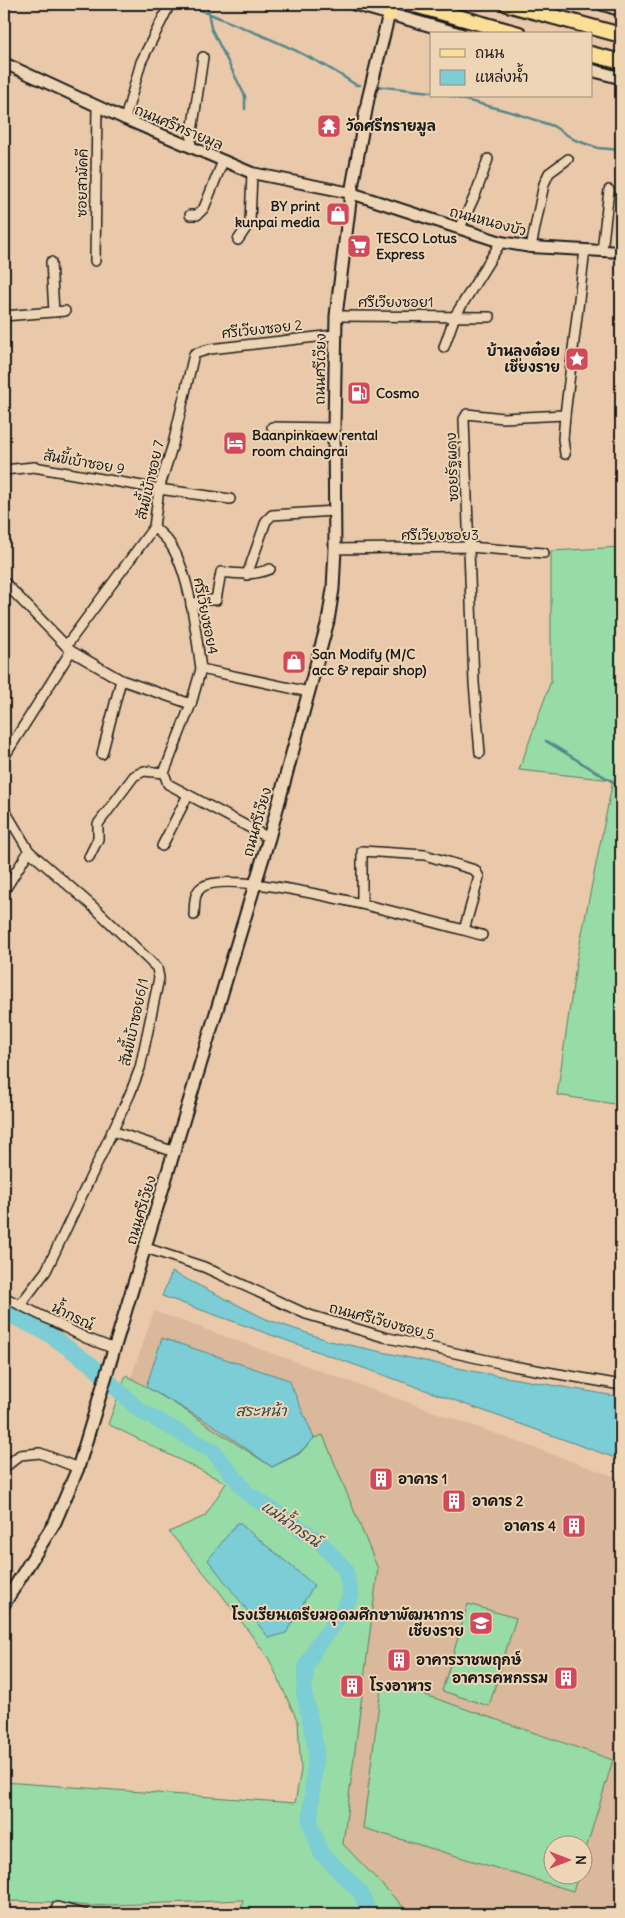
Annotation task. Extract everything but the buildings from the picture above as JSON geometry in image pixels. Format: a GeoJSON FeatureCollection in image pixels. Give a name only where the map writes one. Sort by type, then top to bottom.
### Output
{"type":"FeatureCollection","features":[{"type":"Feature","properties":{"kind":"main road"},"geometry":{"type":"LineString","coordinates":[[354,4],[390,9],[454,32]]}},
{"type":"Feature","properties":{"kind":"main road"},"geometry":{"type":"LineString","coordinates":[[411,4],[513,32]]}},
{"type":"Feature","properties":{"kind":"main road"},"geometry":{"type":"LineString","coordinates":[[507,4],[531,7],[621,35]]}},
{"type":"Feature","properties":{"kind":"main road"},"geometry":{"type":"LineString","coordinates":[[602,4],[621,10]]}},
{"type":"Feature","properties":{"kind":"main road","name":"ถนนศรีเวียง"},"geometry":{"type":"LineString","coordinates":[[4,1604],[55,1522],[78,1468],[269,838],[328,621],[333,589],[335,549],[334,335],[351,193],[368,99],[390,9]]}},
{"type":"Feature","properties":{"kind":"main road"},"geometry":{"type":"LineString","coordinates":[[592,54],[621,62]]}},
{"type":"Feature","properties":{"kind":"main road"},"geometry":{"type":"LineString","coordinates":[[592,70],[621,78]]}},
{"type":"Feature","properties":{"kind":"street"},"geometry":{"type":"LineString","coordinates":[[125,119],[141,62],[170,4]]}},
{"type":"Feature","properties":{"kind":"street"},"geometry":{"type":"LineString","coordinates":[[190,146],[203,57]]}},
{"type":"Feature","properties":{"kind":"street","name":"ถนนศรีทรายมูล"},"geometry":{"type":"LineString","coordinates":[[4,63],[125,119],[252,173],[351,193]]}},
{"type":"Feature","properties":{"kind":"street","name":"ซอยสามัคคี"},"geometry":{"type":"LineString","coordinates":[[95,261],[97,106]]}},
{"type":"Feature","properties":{"kind":"street"},"geometry":{"type":"LineString","coordinates":[[531,247],[544,184],[549,173],[568,158]]}},
{"type":"Feature","properties":{"kind":"street"},"geometry":{"type":"LineString","coordinates":[[460,228],[476,193],[488,159]]}},
{"type":"Feature","properties":{"kind":"street"},"geometry":{"type":"LineString","coordinates":[[190,215],[197,215],[204,208],[223,161]]}},
{"type":"Feature","properties":{"kind":"street"},"geometry":{"type":"LineString","coordinates":[[238,240],[250,222],[252,173]]}},
{"type":"Feature","properties":{"kind":"street"},"geometry":{"type":"LineString","coordinates":[[602,251],[609,190]]}},
{"type":"Feature","properties":{"kind":"street","name":"ถนนหนองบัว"},"geometry":{"type":"LineString","coordinates":[[351,193],[501,242],[531,247],[621,252]]}},
{"type":"Feature","properties":{"kind":"street"},"geometry":{"type":"LineString","coordinates":[[444,347],[455,316],[501,242]]}},
{"type":"Feature","properties":{"kind":"street"},"geometry":{"type":"LineString","coordinates":[[565,454],[563,439],[565,415],[585,250]]}},
{"type":"Feature","properties":{"kind":"street"},"geometry":{"type":"LineString","coordinates":[[51,262],[54,312]]}},
{"type":"Feature","properties":{"kind":"street"},"geometry":{"type":"LineString","coordinates":[[4,316],[65,312]]}},
{"type":"Feature","properties":{"kind":"street","name":"ศรีเวียงซอย1"},"geometry":{"type":"LineString","coordinates":[[336,316],[490,317]]}},
{"type":"Feature","properties":{"kind":"street","name":"ศรีเวียงซอย 2"},"geometry":{"type":"LineString","coordinates":[[194,354],[210,349],[334,335]]}},
{"type":"Feature","properties":{"kind":"street","name":"สันขี้เบ้าซอย 7"},"geometry":{"type":"LineString","coordinates":[[4,757],[68,648],[154,527],[159,490],[173,444],[194,354]]}},
{"type":"Feature","properties":{"kind":"street","name":"ซอยรัฐผดุง"},"geometry":{"type":"LineString","coordinates":[[480,753],[474,683],[464,419],[467,414],[503,418],[565,415]]}},
{"type":"Feature","properties":{"kind":"street"},"geometry":{"type":"LineString","coordinates":[[272,426],[334,428]]}},
{"type":"Feature","properties":{"kind":"street","name":"สันขี้เบ้าซอย 9"},"geometry":{"type":"LineString","coordinates":[[4,470],[43,468],[159,490],[230,499]]}},
{"type":"Feature","properties":{"kind":"street"},"geometry":{"type":"LineString","coordinates":[[246,575],[266,521],[272,515],[335,511]]}},
{"type":"Feature","properties":{"kind":"street","name":"ศรีเวียงซอย4"},"geometry":{"type":"LineString","coordinates":[[154,527],[169,542],[185,576],[201,669],[309,692]]}},
{"type":"Feature","properties":{"kind":"street","name":"ศรีเวียงซอย3"},"geometry":{"type":"LineString","coordinates":[[335,549],[469,547],[544,552]]}},
{"type":"Feature","properties":{"kind":"street"},"geometry":{"type":"LineString","coordinates":[[191,605],[203,600],[216,600],[221,572],[246,575],[259,574],[270,569]]}},
{"type":"Feature","properties":{"kind":"street"},"geometry":{"type":"LineString","coordinates":[[4,582],[68,648],[121,680],[191,704]]}},
{"type":"Feature","properties":{"kind":"street"},"geometry":{"type":"LineString","coordinates":[[201,669],[191,704],[164,774],[168,784],[269,838]]}},
{"type":"Feature","properties":{"kind":"street"},"geometry":{"type":"LineString","coordinates":[[102,754],[121,680]]}},
{"type":"Feature","properties":{"kind":"street"},"geometry":{"type":"LineString","coordinates":[[89,857],[98,839],[98,824],[134,776],[144,771],[164,774]]}},
{"type":"Feature","properties":{"kind":"street"},"geometry":{"type":"LineString","coordinates":[[162,846],[188,795]]}},
{"type":"Feature","properties":{"kind":"street","name":"สันขี้เบ้าซอย6/1"},"geometry":{"type":"LineString","coordinates":[[4,809],[29,851],[98,911],[157,968],[159,978],[140,1068],[48,1267],[20,1305]]}},
{"type":"Feature","properties":{"kind":"street"},"geometry":{"type":"LineString","coordinates":[[4,891],[29,851]]}},
{"type":"Feature","properties":{"kind":"street"},"geometry":{"type":"LineString","coordinates":[[362,903],[362,851],[425,855],[475,870],[478,877],[464,930]]}},
{"type":"Feature","properties":{"kind":"street"},"geometry":{"type":"LineString","coordinates":[[194,915],[196,894],[202,887],[220,883],[255,884],[362,903],[482,935]]}},
{"type":"Feature","properties":{"kind":"street"},"geometry":{"type":"LineString","coordinates":[[112,1131],[175,1152]]}},
{"type":"Feature","properties":{"kind":"street","name":"ถนนศรีเวียงซอย 5"},"geometry":{"type":"LineString","coordinates":[[146,1248],[204,1267],[306,1314],[384,1337],[513,1366],[621,1386]]}},
{"type":"Feature","properties":{"kind":"street","name":"น้ำกรณ์"},"geometry":{"type":"LineString","coordinates":[[4,1297],[86,1338],[115,1349]]}},
{"type":"Feature","properties":{"kind":"street"},"geometry":{"type":"LineString","coordinates":[[4,1468],[20,1456],[40,1453],[78,1468]]}},
{"type":"Feature","properties":{"kind":"street"},"geometry":{"type":"LineString","coordinates":[[55,1914],[57,1907],[84,1914]]}},
{"type":"Feature","properties":{"kind":"shaded area","name":"โรงเรียนเตรียมอุดมศึกษาพัฒนาการ เชียงราย"},"geometry":{"type":"Polygon","coordinates":[[[154,1311],[621,1479],[621,1604],[612,1641],[621,1645],[621,1883],[616,1899],[621,1900],[621,1914],[390,1914],[322,1816],[357,1594],[129,1384],[154,1311]]]}},
{"type":"Feature","properties":{"kind":"green space"},"geometry":{"type":"Polygon","coordinates":[[[621,547],[621,1105],[557,1095],[577,958],[613,780],[519,770],[551,681],[551,551],[621,547]]]}},
{"type":"Feature","properties":{"kind":"green space"},"geometry":{"type":"Polygon","coordinates":[[[126,1375],[177,1405],[272,1467],[299,1454],[314,1438],[323,1435],[378,1569],[343,1844],[410,1914],[240,1914],[243,1900],[88,1906],[50,1902],[4,1901],[4,1782],[295,1803],[301,1770],[298,1722],[269,1659],[216,1587],[169,1532],[205,1516],[226,1483],[108,1424],[126,1375]]]}},
{"type":"Feature","properties":{"kind":"green space"},"geometry":{"type":"Polygon","coordinates":[[[468,1604],[516,1618],[489,1706],[442,1691],[468,1604]]]}},
{"type":"Feature","properties":{"kind":"green space"},"geometry":{"type":"Polygon","coordinates":[[[382,1680],[613,1760],[590,1836],[542,1836],[542,1882],[363,1828],[382,1680]]]}},
{"type":"Feature","properties":{"kind":"green space"},"geometry":{"type":"Polygon","coordinates":[[[556,1886],[575,1886],[573,1891],[556,1886]]]}},
{"type":"Feature","properties":{"kind":"water"},"geometry":{"type":"Polygon","coordinates":[[[172,1272],[266,1319],[330,1341],[477,1372],[621,1397],[621,1460],[162,1296],[172,1272]]]}},
{"type":"Feature","properties":{"kind":"water","name":"สระหน้า"},"geometry":{"type":"Polygon","coordinates":[[[162,1338],[289,1380],[314,1438],[299,1453],[272,1467],[213,1425],[146,1387],[162,1338]]]}},
{"type":"Feature","properties":{"kind":"water"},"geometry":{"type":"Polygon","coordinates":[[[238,1522],[314,1585],[286,1633],[269,1638],[208,1560],[238,1522]]]}},
{"type":"Feature","properties":{"kind":"waterway"},"geometry":{"type":"LineString","coordinates":[[186,4],[295,50],[356,85],[360,85]]}},
{"type":"Feature","properties":{"kind":"waterway"},"geometry":{"type":"LineString","coordinates":[[208,10],[211,28],[245,96],[245,109]]}},
{"type":"Feature","properties":{"kind":"waterway"},"geometry":{"type":"LineString","coordinates":[[375,86],[430,92]]}},
{"type":"Feature","properties":{"kind":"waterway"},"geometry":{"type":"LineString","coordinates":[[458,98],[515,113],[553,126],[575,140],[598,148],[621,150]]}},
{"type":"Feature","properties":{"kind":"waterway"},"geometry":{"type":"LineString","coordinates":[[546,741],[621,787]]}},
{"type":"Feature","properties":{"kind":"waterway","name":"แม่น้ำกรณ์"},"geometry":{"type":"LineString","coordinates":[[4,1312],[47,1333],[92,1365],[139,1410],[213,1451],[247,1493],[319,1541],[345,1569],[351,1595],[338,1619],[317,1645],[306,1667],[304,1692],[316,1749],[310,1821],[321,1853],[361,1893],[369,1914]]}},
{"type":"Feature","properties":{"kind":"place","name":"วัดศรีทรายมูล"},"geometry":{"type":"Point","coordinates":[329,126]}},
{"type":"Feature","properties":{"kind":"place","name":"BY print kunpai media"},"geometry":{"type":"Point","coordinates":[338,214]}},
{"type":"Feature","properties":{"kind":"place","name":"TESCO Lotus Express"},"geometry":{"type":"Point","coordinates":[359,246]}},
{"type":"Feature","properties":{"kind":"place","name":"บ้านลุงต๋อย เชียงราย"},"geometry":{"type":"Point","coordinates":[577,359]}},
{"type":"Feature","properties":{"kind":"place","name":"Cosmo"},"geometry":{"type":"Point","coordinates":[359,393]}},
{"type":"Feature","properties":{"kind":"place","name":"Baanpinkaew rental room chaingrai"},"geometry":{"type":"Point","coordinates":[235,443]}},
{"type":"Feature","properties":{"kind":"place","name":"San Modify (M/C acc & repair shop)"},"geometry":{"type":"Point","coordinates":[294,662]}},
{"type":"Feature","properties":{"kind":"place","name":"อาคาร 1"},"geometry":{"type":"Point","coordinates":[381,1479]}},
{"type":"Feature","properties":{"kind":"place","name":"อาคาร 2"},"geometry":{"type":"Point","coordinates":[454,1501]}},
{"type":"Feature","properties":{"kind":"place","name":"อาคาร 4"},"geometry":{"type":"Point","coordinates":[574,1526]}},
{"type":"Feature","properties":{"kind":"place","name":"โรงเรียนเตรียมอุดมศึกษาพัฒนาการ เชียงราย"},"geometry":{"type":"Point","coordinates":[481,1623]}},
{"type":"Feature","properties":{"kind":"place","name":"อาคารราชพฤกษ์"},"geometry":{"type":"Point","coordinates":[399,1660]}},
{"type":"Feature","properties":{"kind":"place","name":"อาคารคหกรรม"},"geometry":{"type":"Point","coordinates":[566,1678]}},
{"type":"Feature","properties":{"kind":"place","name":"โรงอาหาร"},"geometry":{"type":"Point","coordinates":[352,1686]}}]}
